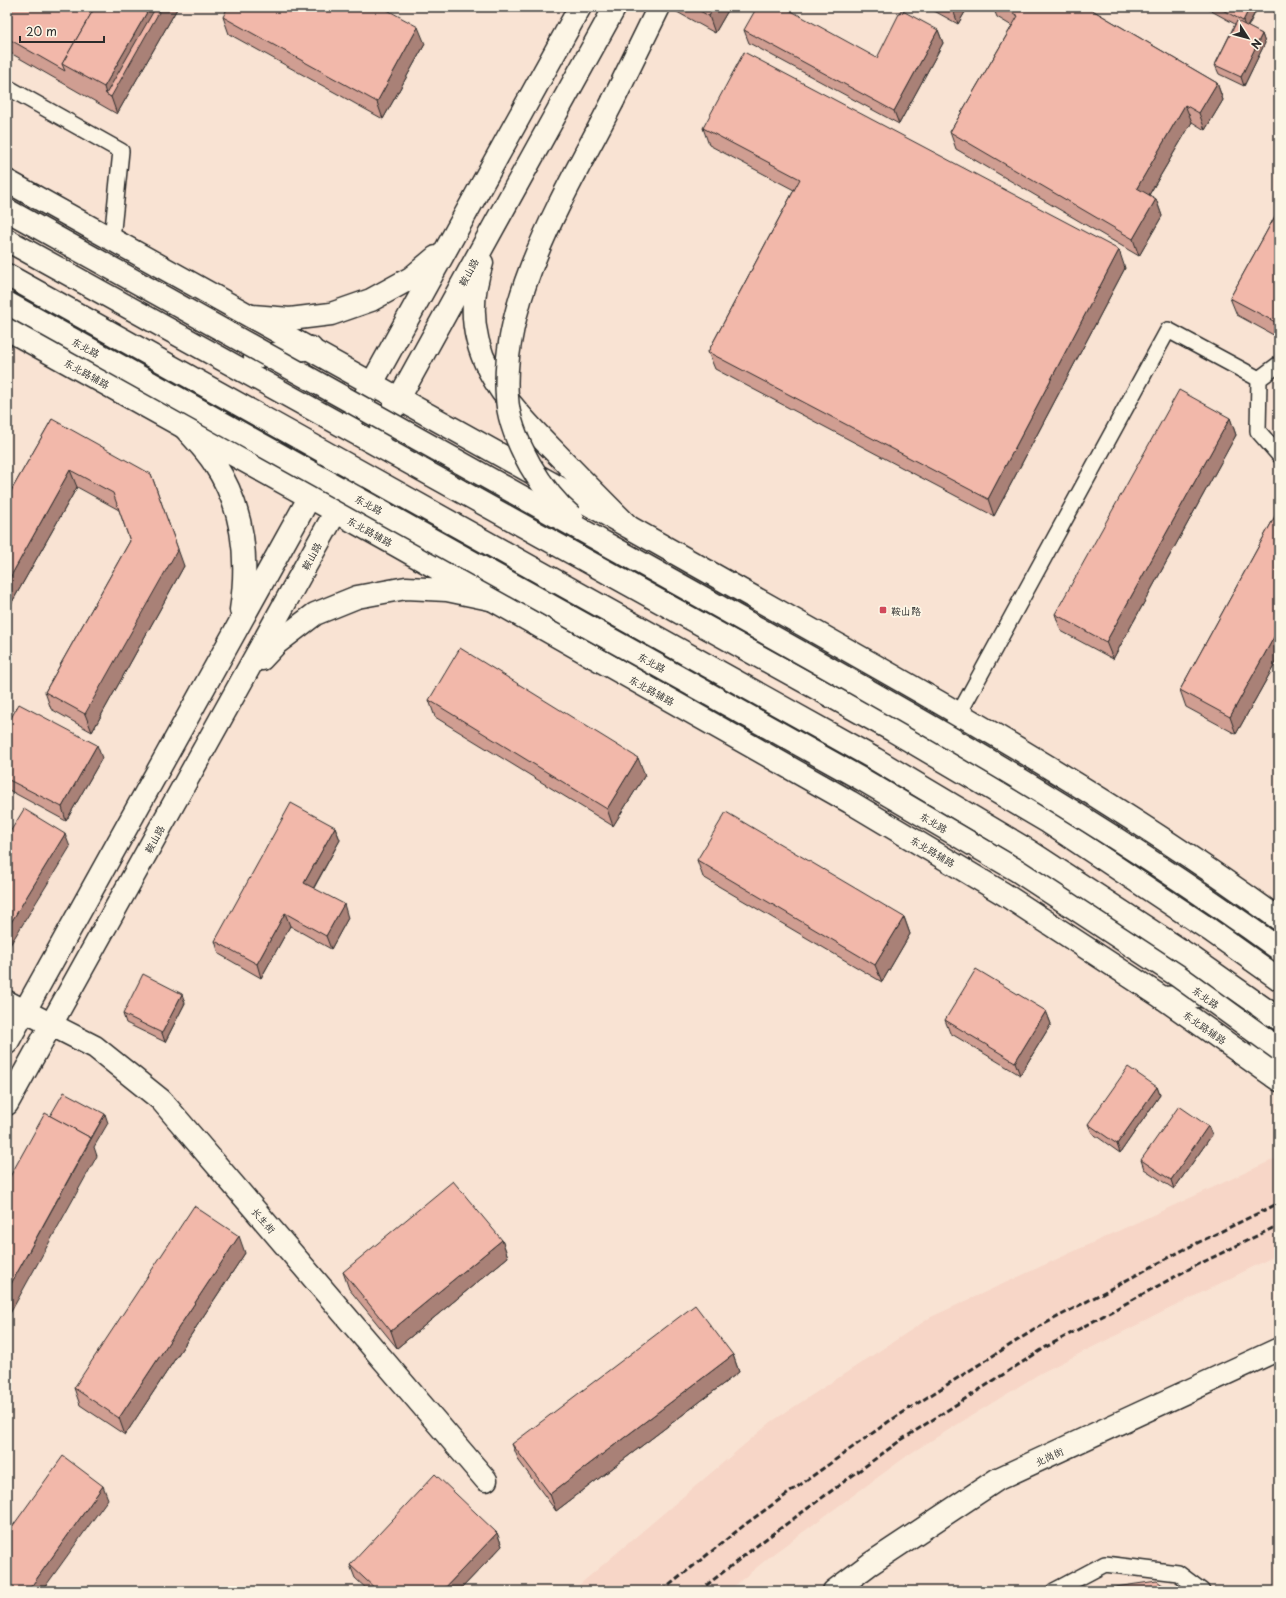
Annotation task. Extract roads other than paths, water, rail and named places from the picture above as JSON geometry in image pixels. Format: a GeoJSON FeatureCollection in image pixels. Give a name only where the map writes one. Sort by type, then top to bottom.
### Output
{"type":"FeatureCollection","features":[{"type":"Feature","properties":{"kind":"main road"},"geometry":{"type":"LineString","coordinates":[[7,1043],[16,1006],[239,625],[580,7]]}},
{"type":"Feature","properties":{"kind":"main road","name":"鞍山路"},"geometry":{"type":"LineString","coordinates":[[7,1104],[616,7]]}},
{"type":"Feature","properties":{"kind":"main road"},"geometry":{"type":"LineString","coordinates":[[601,541],[566,512],[539,481],[517,442],[507,398],[508,345],[523,287],[547,232],[659,7]]}},
{"type":"Feature","properties":{"kind":"main road"},"geometry":{"type":"LineString","coordinates":[[7,181],[399,397],[958,714],[1074,783],[1236,888],[1279,919]]}},
{"type":"Feature","properties":{"kind":"main road"},"geometry":{"type":"LineString","coordinates":[[7,210],[904,710],[1054,799],[1222,908],[1279,949]]}},
{"type":"Feature","properties":{"kind":"main road"},"geometry":{"type":"LineString","coordinates":[[495,224],[478,272],[472,310],[479,348],[494,382],[521,418],[628,526]]}},
{"type":"Feature","properties":{"kind":"main road"},"geometry":{"type":"LineString","coordinates":[[7,240],[936,756],[1048,822],[1210,930],[1279,979]]}},
{"type":"Feature","properties":{"kind":"main road"},"geometry":{"type":"LineString","coordinates":[[252,316],[290,319],[330,314],[371,300],[411,278],[447,247]]}},
{"type":"Feature","properties":{"kind":"main road"},"geometry":{"type":"LineString","coordinates":[[7,275],[875,759],[1029,851],[1191,957],[1279,1019]]}},
{"type":"Feature","properties":{"kind":"main road","name":"东北路"},"geometry":{"type":"LineString","coordinates":[[7,303],[863,780],[1024,876],[1178,976],[1279,1049]]}},
{"type":"Feature","properties":{"kind":"main road","name":"东北路辅路"},"geometry":{"type":"LineString","coordinates":[[7,329],[336,512],[850,802],[1004,894],[1163,998],[1277,1078]]}},
{"type":"Feature","properties":{"kind":"main road"},"geometry":{"type":"LineString","coordinates":[[160,360],[175,333]]}},
{"type":"Feature","properties":{"kind":"main road"},"geometry":{"type":"LineString","coordinates":[[224,361],[310,348]]}},
{"type":"Feature","properties":{"kind":"main road"},"geometry":{"type":"LineString","coordinates":[[184,428],[214,463],[232,497],[244,542],[245,581],[239,625]]}},
{"type":"Feature","properties":{"kind":"main road"},"geometry":{"type":"LineString","coordinates":[[512,556],[527,529]]}},
{"type":"Feature","properties":{"kind":"main road"},"geometry":{"type":"LineString","coordinates":[[241,682],[277,643],[315,614],[357,597],[406,588],[447,590],[490,599],[588,599]]}},
{"type":"Feature","properties":{"kind":"main road"},"geometry":{"type":"LineString","coordinates":[[1163,998],[1243,994]]}},
{"type":"Feature","properties":{"kind":"main road"},"geometry":{"type":"LineString","coordinates":[[1243,994],[1277,1078]]}},
{"type":"Feature","properties":{"kind":"main road","name":"长生街"},"geometry":{"type":"LineString","coordinates":[[16,1006],[95,1047],[161,1100],[486,1480]]}},
{"type":"Feature","properties":{"kind":"main road","name":"北岗街"},"geometry":{"type":"LineString","coordinates":[[834,1591],[870,1564],[998,1479],[1279,1349]]}},
{"type":"Feature","properties":{"kind":"lane"},"geometry":{"type":"LineString","coordinates":[[7,87],[121,151],[112,239]]}},
{"type":"Feature","properties":{"kind":"lane"},"geometry":{"type":"LineString","coordinates":[[936,756],[1168,330],[1259,379]]}},
{"type":"Feature","properties":{"kind":"lane"},"geometry":{"type":"LineString","coordinates":[[1259,379],[1279,364]]}},
{"type":"Feature","properties":{"kind":"lane"},"geometry":{"type":"LineString","coordinates":[[1259,379],[1258,431],[1279,455]]}},
{"type":"Feature","properties":{"kind":"lane"},"geometry":{"type":"LineString","coordinates":[[1054,1591],[1105,1564],[1178,1573],[1202,1591]]}},
{"type":"Feature","properties":{"kind":"railway"},"geometry":{"type":"LineString","coordinates":[[662,1591],[747,1523],[888,1422],[1037,1328],[1183,1250],[1279,1203]]}},
{"type":"Feature","properties":{"kind":"railway"},"geometry":{"type":"LineString","coordinates":[[699,1591],[763,1541],[901,1440],[1046,1347],[1187,1270],[1279,1225]]}},
{"type":"Feature","properties":{"kind":"place","name":"鞍山路"},"geometry":{"type":"Point","coordinates":[883,610]}}]}
